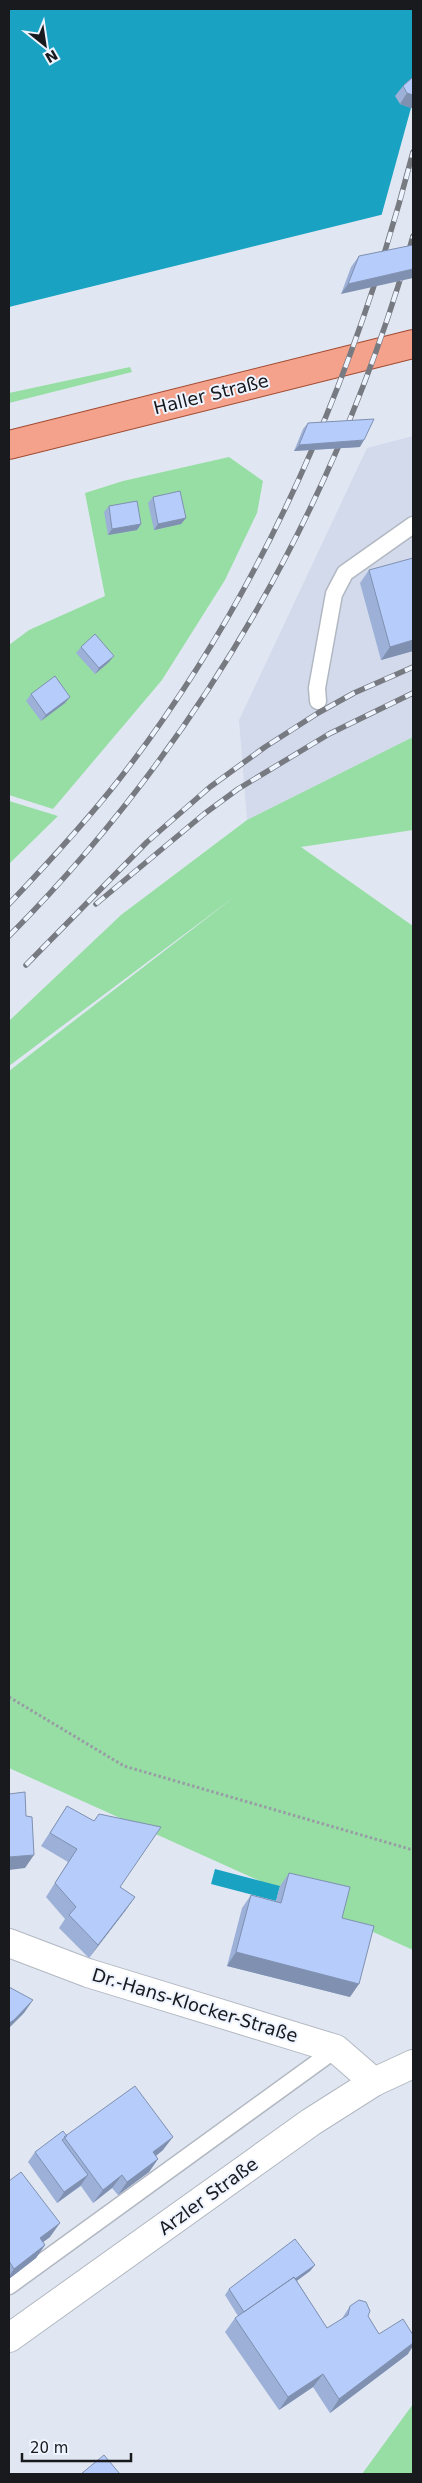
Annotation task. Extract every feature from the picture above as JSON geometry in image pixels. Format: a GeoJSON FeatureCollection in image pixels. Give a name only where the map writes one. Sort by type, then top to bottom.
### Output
{"type":"FeatureCollection","features":[{"type":"Feature","properties":{"kind":"main road","name":"Haller Straße"},"geometry":{"type":"LineString","coordinates":[[9,445],[413,344]]}},
{"type":"Feature","properties":{"kind":"main road","name":"Dr.-Hans-Klocker-Straße"},"geometry":{"type":"LineString","coordinates":[[9,1943],[88,1973],[336,2049],[374,2082]]}},
{"type":"Feature","properties":{"kind":"main road","name":"Arzler Straße"},"geometry":{"type":"LineString","coordinates":[[9,2338],[303,2128],[374,2082],[413,2064]]}},
{"type":"Feature","properties":{"kind":"lane"},"geometry":{"type":"LineString","coordinates":[[318,701],[317,688],[334,594],[345,573],[413,524]]}},
{"type":"Feature","properties":{"kind":"lane"},"geometry":{"type":"LineString","coordinates":[[9,2286],[336,2049]]}},
{"type":"Feature","properties":{"kind":"path"},"geometry":{"type":"LineString","coordinates":[[9,1697],[124,1766],[413,1850]]}},
{"type":"Feature","properties":{"kind":"shaded area"},"geometry":{"type":"Polygon","coordinates":[[[413,436],[413,737],[247,820],[239,720],[367,448],[413,436]]]}},
{"type":"Feature","properties":{"kind":"green space"},"geometry":{"type":"Polygon","coordinates":[[[130,367],[132,372],[9,403],[9,393],[130,367]]]}},
{"type":"Feature","properties":{"kind":"green space"},"geometry":{"type":"Polygon","coordinates":[[[229,457],[263,481],[257,513],[225,580],[162,680],[53,809],[9,795],[9,645],[29,630],[105,596],[85,493],[123,481],[229,457]]]}},
{"type":"Feature","properties":{"kind":"green space"},"geometry":{"type":"Polygon","coordinates":[[[413,737],[413,830],[301,847],[413,926],[413,1950],[9,1768],[9,1071],[238,894],[9,1066],[9,1021],[121,915],[247,820],[413,737]]]}},
{"type":"Feature","properties":{"kind":"green space"},"geometry":{"type":"Polygon","coordinates":[[[9,801],[58,816],[9,864],[9,801]]]}},
{"type":"Feature","properties":{"kind":"green space"},"geometry":{"type":"Polygon","coordinates":[[[413,2404],[413,2474],[362,2474],[413,2404]]]}},
{"type":"Feature","properties":{"kind":"water"},"geometry":{"type":"Polygon","coordinates":[[[9,9],[413,9],[413,207],[9,307],[9,9]]]}},
{"type":"Feature","properties":{"kind":"water"},"geometry":{"type":"Polygon","coordinates":[[[215,1869],[280,1886],[276,1901],[211,1884],[215,1869]]]}},
{"type":"Feature","properties":{"kind":"pier"},"geometry":{"type":"Polygon","coordinates":[[[413,100],[413,209],[381,217],[411,108],[413,100]]]}},
{"type":"Feature","properties":{"kind":"building"},"geometry":{"type":"Polygon","coordinates":[[[413,77],[413,95],[407,93],[403,86],[413,77]]]}},
{"type":"Feature","properties":{"kind":"building"},"geometry":{"type":"Polygon","coordinates":[[[413,245],[413,269],[348,284],[359,256],[413,245]]]}},
{"type":"Feature","properties":{"kind":"building"},"geometry":{"type":"Polygon","coordinates":[[[374,419],[364,440],[299,445],[308,423],[374,419]]]}},
{"type":"Feature","properties":{"kind":"building"},"geometry":{"type":"Polygon","coordinates":[[[180,491],[186,518],[158,524],[153,497],[180,491]]]}},
{"type":"Feature","properties":{"kind":"building"},"geometry":{"type":"Polygon","coordinates":[[[137,501],[141,524],[112,529],[109,506],[137,501]]]}},
{"type":"Feature","properties":{"kind":"building"},"geometry":{"type":"Polygon","coordinates":[[[413,558],[413,640],[390,647],[369,570],[413,558]]]}},
{"type":"Feature","properties":{"kind":"building"},"geometry":{"type":"Polygon","coordinates":[[[95,634],[114,656],[99,668],[81,647],[95,634]]]}},
{"type":"Feature","properties":{"kind":"building"},"geometry":{"type":"Polygon","coordinates":[[[55,676],[70,697],[46,715],[31,694],[55,676]]]}},
{"type":"Feature","properties":{"kind":"building"},"geometry":{"type":"Polygon","coordinates":[[[25,1792],[26,1816],[32,1817],[34,1855],[9,1857],[9,1794],[25,1792]]]}},
{"type":"Feature","properties":{"kind":"building"},"geometry":{"type":"Polygon","coordinates":[[[67,1806],[94,1821],[99,1814],[161,1827],[120,1887],[135,1897],[98,1945],[69,1915],[76,1907],[55,1883],[77,1849],[50,1833],[67,1806]]]}},
{"type":"Feature","properties":{"kind":"building"},"geometry":{"type":"Polygon","coordinates":[[[289,1873],[350,1887],[342,1918],[374,1926],[359,1984],[236,1952],[251,1895],[281,1903],[289,1873]]]}},
{"type":"Feature","properties":{"kind":"building"},"geometry":{"type":"Polygon","coordinates":[[[9,1987],[33,2000],[9,2023],[9,1987]]]}},
{"type":"Feature","properties":{"kind":"building"},"geometry":{"type":"Polygon","coordinates":[[[135,2086],[173,2137],[153,2152],[158,2159],[127,2182],[122,2175],[103,2190],[64,2137],[135,2086]]]}},
{"type":"Feature","properties":{"kind":"building"},"geometry":{"type":"Polygon","coordinates":[[[63,2131],[67,2136],[62,2140],[88,2175],[64,2192],[35,2152],[63,2131]]]}},
{"type":"Feature","properties":{"kind":"building"},"geometry":{"type":"Polygon","coordinates":[[[21,2172],[60,2223],[40,2238],[45,2245],[14,2269],[9,2261],[9,2181],[21,2172]]]}},
{"type":"Feature","properties":{"kind":"building"},"geometry":{"type":"Polygon","coordinates":[[[295,2239],[315,2265],[295,2279],[294,2277],[244,2312],[229,2289],[295,2239]]]}},
{"type":"Feature","properties":{"kind":"building"},"geometry":{"type":"Polygon","coordinates":[[[294,2277],[327,2328],[348,2315],[350,2306],[359,2300],[366,2302],[370,2311],[368,2316],[379,2334],[403,2319],[413,2335],[413,2343],[339,2399],[323,2374],[288,2397],[235,2318],[294,2277]]]}},
{"type":"Feature","properties":{"kind":"building"},"geometry":{"type":"Polygon","coordinates":[[[104,2455],[120,2474],[81,2474],[104,2455]]]}},
{"type":"Feature","properties":{"kind":"railway"},"geometry":{"type":"LineString","coordinates":[[9,904],[94,810],[121,777],[172,707],[218,633],[260,558],[298,480],[333,400],[363,319],[390,236],[413,152]]}},
{"type":"Feature","properties":{"kind":"railway"},"geometry":{"type":"LineString","coordinates":[[9,936],[79,861],[143,782],[202,699],[256,612],[304,522],[346,429],[382,334],[413,236]]}},
{"type":"Feature","properties":{"kind":"railway"},"geometry":{"type":"LineString","coordinates":[[26,965],[147,842],[210,787],[265,747],[318,713],[354,693],[413,667]]}},
{"type":"Feature","properties":{"kind":"railway"},"geometry":{"type":"LineString","coordinates":[[96,904],[204,814],[238,789],[329,734],[413,693]]}}]}
